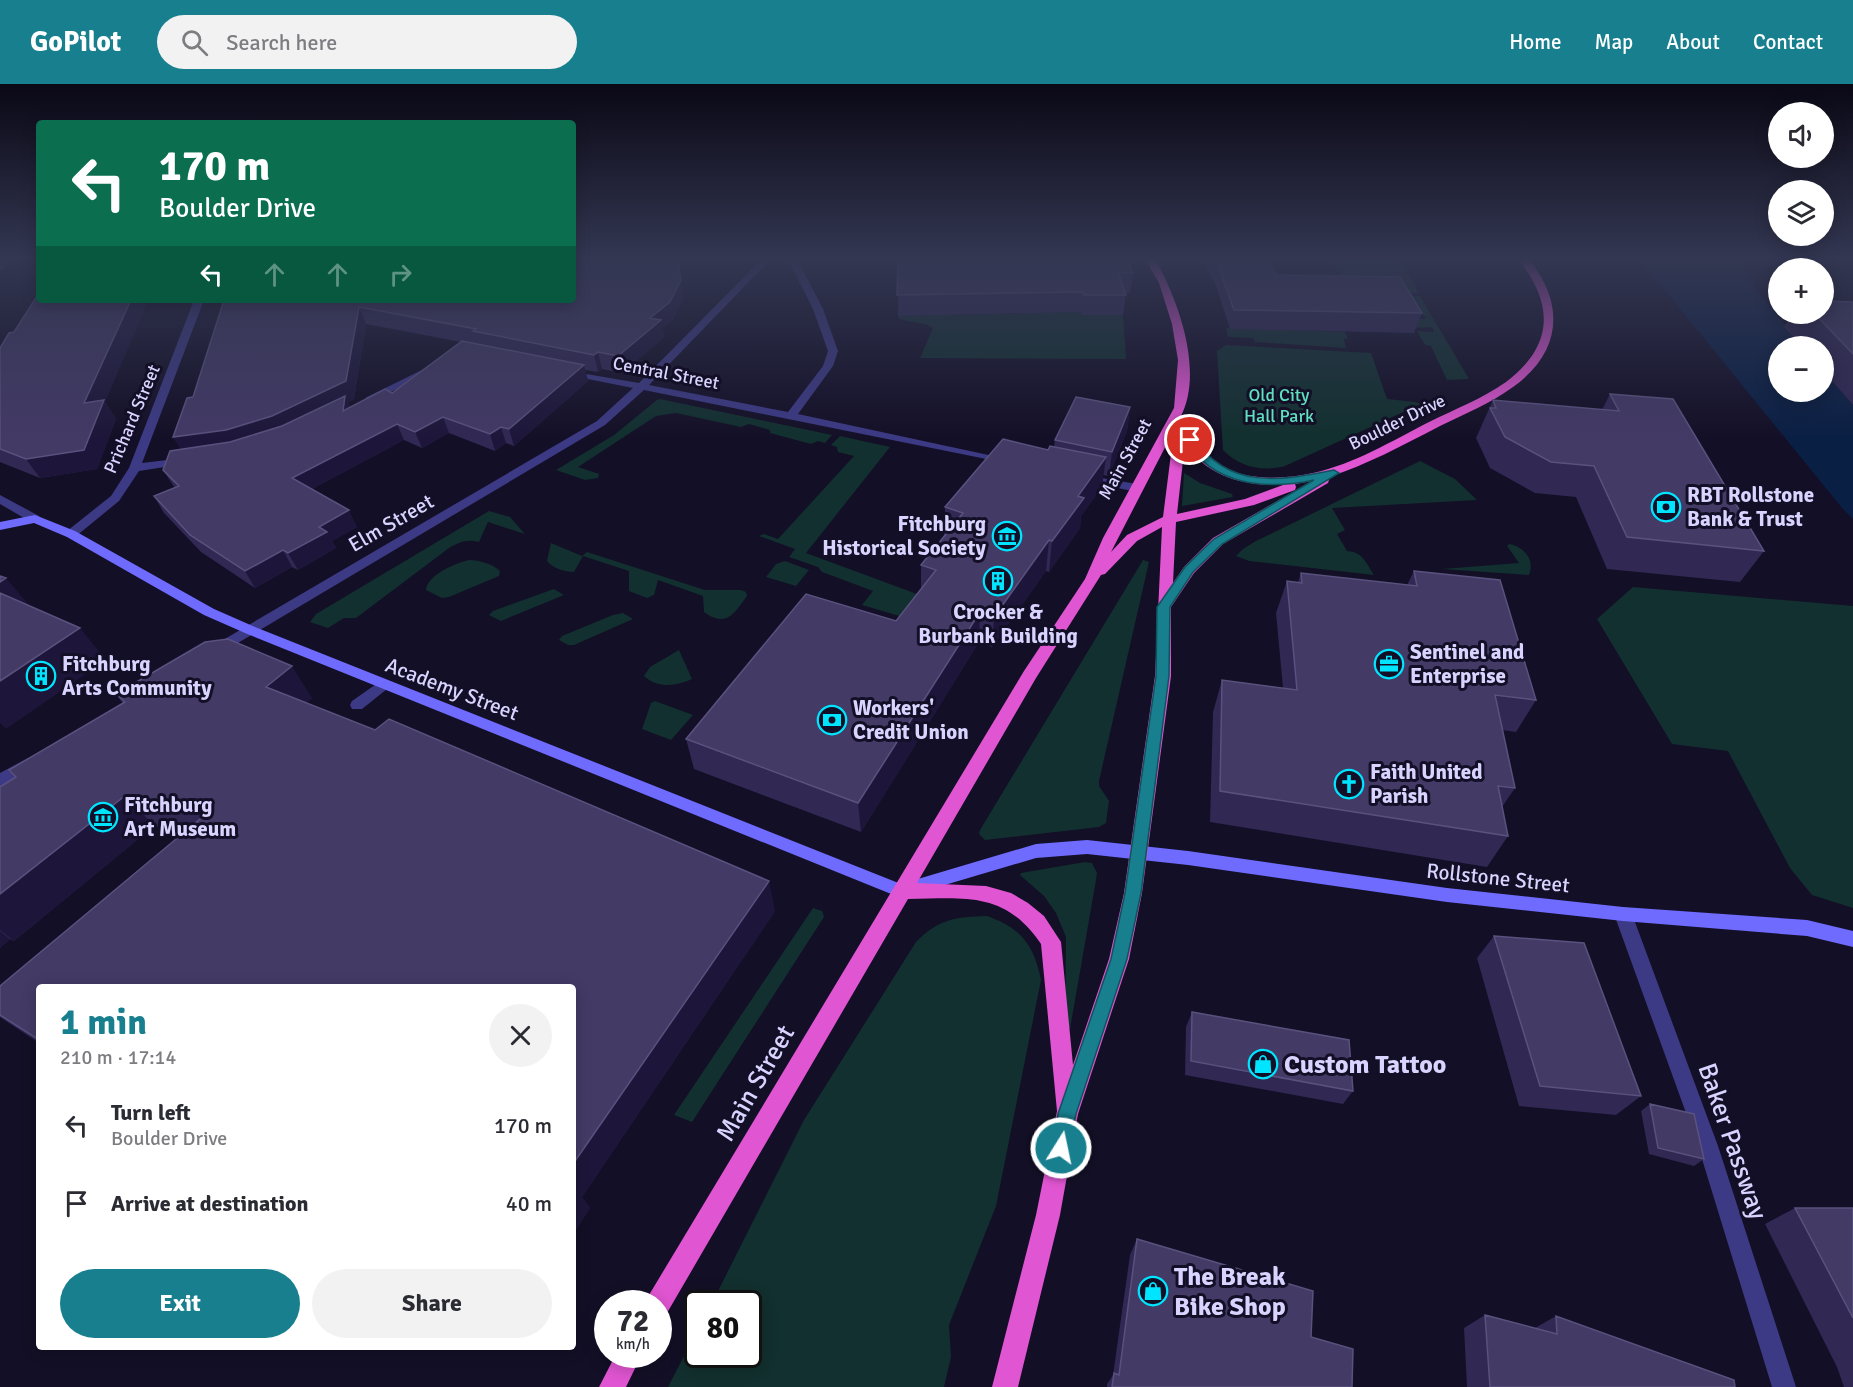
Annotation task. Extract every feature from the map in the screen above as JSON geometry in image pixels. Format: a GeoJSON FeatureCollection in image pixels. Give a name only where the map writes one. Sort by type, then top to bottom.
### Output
{"type":"FeatureCollection","features":[{"type":"Feature","properties":{"kind":"highway","name":"Main Street"},"geometry":{"type":"LineString","coordinates":[[1005,1387],[1048,1215],[1067,1114],[1119,959],[1140,852],[1163,676],[1164,607],[1170,520],[1183,390],[1184,360],[1175,318]]}},
{"type":"Feature","properties":{"kind":"highway","name":"Boulder Drive"},"geometry":{"type":"LineString","coordinates":[[1179,421],[1199,455],[1216,468],[1236,476],[1273,483],[1334,473],[1489,396],[1513,381],[1535,360],[1549,331],[1550,318]]}},
{"type":"Feature","properties":{"kind":"highway","name":"Main Street"},"geometry":{"type":"LineString","coordinates":[[666,1290],[1030,675],[1092,579],[1110,538],[1163,436],[1179,421]]}},
{"type":"Feature","properties":{"kind":"highway","name":"Main Street"},"geometry":{"type":"LineString","coordinates":[[1092,579],[1132,538],[1170,520],[1260,499],[1334,473]]}},
{"type":"Feature","properties":{"kind":"highway"},"geometry":{"type":"LineString","coordinates":[[1164,607],[1189,570],[1218,541],[1334,473]]}},
{"type":"Feature","properties":{"kind":"highway","name":"Main Street"},"geometry":{"type":"LineString","coordinates":[[901,891],[974,891],[997,895],[1018,905],[1042,926],[1051,942],[1067,1114]]}},
{"type":"Feature","properties":{"kind":"highway"},"geometry":{"type":"LineString","coordinates":[[612,1387],[622,1368]]}},
{"type":"Feature","properties":{"kind":"main road","name":"Academy Street"},"geometry":{"type":"LineString","coordinates":[[35,519],[71,534],[209,612],[250,630],[381,685],[901,891]]}},
{"type":"Feature","properties":{"kind":"main road"},"geometry":{"type":"LineString","coordinates":[[0,525],[35,519]]}},
{"type":"Feature","properties":{"kind":"main road"},"geometry":{"type":"LineString","coordinates":[[901,891],[1036,851],[1087,847],[1140,852]]}},
{"type":"Feature","properties":{"kind":"main road","name":"Rollstone Street"},"geometry":{"type":"LineString","coordinates":[[1140,852],[1389,888],[1623,914],[1807,928],[1853,939]]}},
{"type":"Feature","properties":{"kind":"street","name":"Prichard Street"},"geometry":{"type":"LineString","coordinates":[[71,534],[115,498],[135,468],[192,318]]}},
{"type":"Feature","properties":{"kind":"street","name":"Elm Street"},"geometry":{"type":"LineString","coordinates":[[199,660],[602,423],[710,318]]}},
{"type":"Feature","properties":{"kind":"street"},"geometry":{"type":"LineString","coordinates":[[791,416],[828,366],[833,351],[821,318]]}},
{"type":"Feature","properties":{"kind":"street"},"geometry":{"type":"LineString","coordinates":[[358,404],[444,362]]}},
{"type":"Feature","properties":{"kind":"street","name":"Central Street"},"geometry":{"type":"LineString","coordinates":[[556,369],[1016,464]]}},
{"type":"Feature","properties":{"kind":"street"},"geometry":{"type":"LineString","coordinates":[[135,468],[192,460]]}},
{"type":"Feature","properties":{"kind":"street"},"geometry":{"type":"LineString","coordinates":[[1077,477],[1137,488]]}},
{"type":"Feature","properties":{"kind":"street","name":"Academy Street"},"geometry":{"type":"LineString","coordinates":[[0,500],[35,519]]}},
{"type":"Feature","properties":{"kind":"street"},"geometry":{"type":"LineString","coordinates":[[357,705],[381,685]]}},
{"type":"Feature","properties":{"kind":"street"},"geometry":{"type":"LineString","coordinates":[[0,781],[41,757]]}},
{"type":"Feature","properties":{"kind":"street","name":"Baker Passway"},"geometry":{"type":"LineString","coordinates":[[1623,914],[1708,1146],[1785,1387]]}},
{"type":"Feature","properties":{"kind":"green space"},"geometry":{"type":"Polygon","coordinates":[[[1123,318],[1126,359],[920,358],[933,328],[925,324],[899,319],[1123,318]]]}},
{"type":"Feature","properties":{"kind":"green space"},"geometry":{"type":"Polygon","coordinates":[[[1433,318],[1469,379],[1447,380],[1431,346],[1425,345],[1417,331],[1434,332],[1432,327],[1415,328],[1415,319],[1433,318]]]}},
{"type":"Feature","properties":{"kind":"green space"},"geometry":{"type":"Polygon","coordinates":[[[1226,328],[1345,332],[1348,338],[1344,339],[1346,348],[1255,342],[1253,338],[1228,337],[1226,328]]]}},
{"type":"Feature","properties":{"kind":"green space","name":"Old City Hall Park"},"geometry":{"type":"Polygon","coordinates":[[[1226,345],[1371,353],[1387,399],[1421,404],[1285,466],[1251,467],[1236,461],[1223,450],[1217,351],[1226,345]]]}},
{"type":"Feature","properties":{"kind":"green space"},"geometry":{"type":"Polygon","coordinates":[[[657,400],[832,435],[825,443],[818,441],[811,444],[770,433],[770,430],[749,424],[741,427],[676,413],[656,416],[578,467],[599,474],[598,478],[585,480],[556,470],[614,435],[657,400]]]}},
{"type":"Feature","properties":{"kind":"green space"},"geometry":{"type":"Polygon","coordinates":[[[840,436],[890,447],[806,553],[936,601],[920,622],[862,605],[873,591],[789,557],[795,549],[759,536],[764,534],[778,539],[854,456],[838,452],[837,447],[831,445],[840,436]]]}},
{"type":"Feature","properties":{"kind":"green space"},"geometry":{"type":"Polygon","coordinates":[[[1420,461],[1455,479],[1477,500],[1332,508],[1345,530],[1337,534],[1347,551],[1357,553],[1374,575],[1249,561],[1236,556],[1256,541],[1420,461]]]}},
{"type":"Feature","properties":{"kind":"green space"},"geometry":{"type":"Polygon","coordinates":[[[1184,473],[1200,483],[1232,494],[1233,497],[1182,506],[1184,473]]]}},
{"type":"Feature","properties":{"kind":"green space"},"geometry":{"type":"Polygon","coordinates":[[[489,511],[510,517],[525,534],[488,522],[479,542],[463,542],[449,548],[356,618],[344,618],[328,628],[310,622],[316,614],[489,511]]]}},
{"type":"Feature","properties":{"kind":"green space"},"geometry":{"type":"Polygon","coordinates":[[[551,543],[582,556],[587,552],[705,590],[741,590],[746,592],[747,596],[729,617],[718,619],[704,612],[703,596],[658,580],[654,595],[647,598],[629,591],[629,571],[583,556],[574,572],[555,568],[547,561],[551,543]]]}},
{"type":"Feature","properties":{"kind":"green space"},"geometry":{"type":"Polygon","coordinates":[[[1509,544],[1520,548],[1530,559],[1529,575],[1442,569],[1519,563],[1507,546],[1509,544]]]}},
{"type":"Feature","properties":{"kind":"green space"},"geometry":{"type":"Polygon","coordinates":[[[469,560],[494,566],[500,571],[499,576],[449,597],[442,598],[426,590],[431,579],[450,567],[469,560]]]}},
{"type":"Feature","properties":{"kind":"green space"},"geometry":{"type":"Polygon","coordinates":[[[1143,560],[1149,562],[1099,781],[1099,786],[1109,801],[1106,823],[1099,827],[985,840],[979,834],[980,830],[1143,560]]]}},
{"type":"Feature","properties":{"kind":"green space"},"geometry":{"type":"Polygon","coordinates":[[[785,561],[809,570],[796,586],[766,577],[776,564],[785,561]]]}},
{"type":"Feature","properties":{"kind":"green space"},"geometry":{"type":"Polygon","coordinates":[[[1633,587],[1853,606],[1853,908],[1812,895],[1790,868],[1728,751],[1672,744],[1597,619],[1633,587]]]}},
{"type":"Feature","properties":{"kind":"green space"},"geometry":{"type":"Polygon","coordinates":[[[554,589],[564,595],[501,621],[489,615],[493,611],[554,589]]]}},
{"type":"Feature","properties":{"kind":"green space"},"geometry":{"type":"Polygon","coordinates":[[[623,613],[633,619],[574,645],[568,645],[559,640],[562,636],[623,613]]]}},
{"type":"Feature","properties":{"kind":"green space"},"geometry":{"type":"Polygon","coordinates":[[[679,650],[692,679],[661,685],[644,676],[650,667],[679,650]]]}},
{"type":"Feature","properties":{"kind":"green space"},"geometry":{"type":"Polygon","coordinates":[[[655,701],[693,715],[671,740],[642,729],[651,703],[655,701]]]}},
{"type":"Feature","properties":{"kind":"green space"},"geometry":{"type":"Polygon","coordinates":[[[1085,862],[1092,863],[1097,873],[1070,1029],[1065,1031],[1066,937],[1056,913],[1044,896],[1020,875],[1085,862]]]}},
{"type":"Feature","properties":{"kind":"green space"},"geometry":{"type":"Polygon","coordinates":[[[813,908],[822,911],[824,917],[692,1122],[674,1115],[813,908]]]}},
{"type":"Feature","properties":{"kind":"green space"},"geometry":{"type":"Polygon","coordinates":[[[987,916],[1017,932],[1030,948],[1041,980],[996,1206],[949,1325],[951,1357],[944,1387],[668,1387],[684,1356],[684,1368],[762,1368],[762,1290],[719,1290],[804,1120],[916,942],[940,924],[966,917],[987,916]]]}},
{"type":"Feature","properties":{"kind":"water"},"geometry":{"type":"Polygon","coordinates":[[[1687,318],[1768,318],[1768,324],[1784,324],[1794,336],[1768,336],[1768,402],[1834,402],[1834,383],[1853,405],[1853,519],[1687,318]]]}},
{"type":"Feature","properties":{"kind":"building"},"geometry":{"type":"Polygon","coordinates":[[[23,318],[123,318],[84,403],[104,400],[84,450],[26,459],[0,449],[0,348],[9,333],[14,332],[23,318]]]}},
{"type":"Feature","properties":{"kind":"building"},"geometry":{"type":"Polygon","coordinates":[[[218,318],[357,318],[346,381],[272,416],[226,430],[173,437],[187,398],[193,397],[218,318]]]}},
{"type":"Feature","properties":{"kind":"building"},"geometry":{"type":"Polygon","coordinates":[[[416,318],[650,318],[661,320],[618,356],[598,352],[594,355],[473,331],[476,329],[416,318]]]}},
{"type":"Feature","properties":{"kind":"building"},"geometry":{"type":"Polygon","coordinates":[[[1834,318],[1853,318],[1853,354],[1824,324],[1834,324],[1834,318]]]}},
{"type":"Feature","properties":{"kind":"building"},"geometry":{"type":"Polygon","coordinates":[[[462,341],[584,365],[509,429],[501,427],[490,434],[443,417],[415,432],[397,424],[292,478],[349,510],[319,527],[327,532],[288,553],[283,550],[245,571],[190,535],[154,496],[179,486],[163,470],[170,451],[230,442],[282,426],[345,396],[343,411],[385,389],[392,393],[462,341]]]}},
{"type":"Feature","properties":{"kind":"building"},"geometry":{"type":"Polygon","coordinates":[[[1610,394],[1673,399],[1764,551],[1627,537],[1594,466],[1551,462],[1505,437],[1490,408],[1496,408],[1493,400],[1619,411],[1610,394]]]}},
{"type":"Feature","properties":{"kind":"building"},"geometry":{"type":"Polygon","coordinates":[[[1076,397],[1130,407],[1112,452],[1055,440],[1076,397]]]}},
{"type":"Feature","properties":{"kind":"building"},"geometry":{"type":"Polygon","coordinates":[[[1003,439],[1048,450],[1050,446],[1106,457],[1078,496],[1084,498],[1052,541],[1049,540],[994,617],[980,612],[858,803],[686,739],[806,594],[896,621],[936,570],[921,565],[963,513],[945,507],[1003,439]]]}},
{"type":"Feature","properties":{"kind":"building"},"geometry":{"type":"Polygon","coordinates":[[[1414,571],[1500,580],[1536,700],[1495,695],[1515,788],[1498,786],[1508,836],[1220,791],[1222,680],[1297,690],[1287,581],[1302,583],[1301,573],[1417,586],[1414,571]]]}},
{"type":"Feature","properties":{"kind":"building"},"geometry":{"type":"Polygon","coordinates":[[[0,593],[80,628],[0,681],[0,593]]]}},
{"type":"Feature","properties":{"kind":"building"},"geometry":{"type":"Polygon","coordinates":[[[228,639],[292,666],[266,687],[375,730],[389,719],[769,881],[576,1160],[576,984],[36,984],[36,1038],[0,1015],[0,986],[206,814],[126,795],[0,894],[0,787],[16,777],[9,770],[125,702],[116,694],[205,642],[228,639]]]}},
{"type":"Feature","properties":{"kind":"building"},"geometry":{"type":"Polygon","coordinates":[[[1494,936],[1584,943],[1641,1096],[1540,1086],[1494,936]]]}},
{"type":"Feature","properties":{"kind":"building","name":"Custom Tattoo"},"geometry":{"type":"Polygon","coordinates":[[[1192,1012],[1349,1040],[1353,1091],[1191,1061],[1192,1012]]]}},
{"type":"Feature","properties":{"kind":"building"},"geometry":{"type":"Polygon","coordinates":[[[1650,1104],[1694,1114],[1704,1159],[1658,1148],[1650,1104]]]}},
{"type":"Feature","properties":{"kind":"building"},"geometry":{"type":"Polygon","coordinates":[[[1795,1208],[1853,1208],[1853,1318],[1795,1208]]]}},
{"type":"Feature","properties":{"kind":"building"},"geometry":{"type":"Polygon","coordinates":[[[1137,1239],[1313,1291],[1311,1337],[1353,1349],[1352,1387],[1112,1387],[1114,1373],[1119,1375],[1137,1239]]]}},
{"type":"Feature","properties":{"kind":"building"},"geometry":{"type":"Polygon","coordinates":[[[1485,1315],[1557,1334],[1556,1316],[1734,1380],[1735,1387],[1490,1387],[1485,1315]]]}},
{"type":"Feature","properties":{"kind":"place","name":"RBT Rollstone Bank & Trust"},"geometry":{"type":"Point","coordinates":[1666,507]}},
{"type":"Feature","properties":{"kind":"place","name":"Fitchburg Historical Society"},"geometry":{"type":"Point","coordinates":[1007,536]}},
{"type":"Feature","properties":{"kind":"place","name":"Crocker & Burbank Building"},"geometry":{"type":"Point","coordinates":[998,581]}},
{"type":"Feature","properties":{"kind":"place","name":"Sentinel and Enterprise"},"geometry":{"type":"Point","coordinates":[1389,664]}},
{"type":"Feature","properties":{"kind":"place","name":"Fitchburg Arts Community"},"geometry":{"type":"Point","coordinates":[41,676]}},
{"type":"Feature","properties":{"kind":"place","name":"Workers' Credit Union"},"geometry":{"type":"Point","coordinates":[832,720]}},
{"type":"Feature","properties":{"kind":"place","name":"Faith United Parish"},"geometry":{"type":"Point","coordinates":[1349,784]}},
{"type":"Feature","properties":{"kind":"place","name":"Fitchburg Art Museum"},"geometry":{"type":"Point","coordinates":[103,817]}},
{"type":"Feature","properties":{"kind":"place","name":"Custom Tattoo"},"geometry":{"type":"Point","coordinates":[1263,1064]}},
{"type":"Feature","properties":{"kind":"place","name":"The Break Bike Shop"},"geometry":{"type":"Point","coordinates":[1153,1291]}},
{"type":"Feature","properties":{"kind":"route"},"geometry":{"type":"LineString","coordinates":[[1061,1148],[1067,1114],[1119,959],[1133,893],[1163,676],[1164,607],[1189,570],[1218,541],[1334,473],[1287,483],[1257,482],[1216,468],[1199,455],[1190,440]]}}]}
